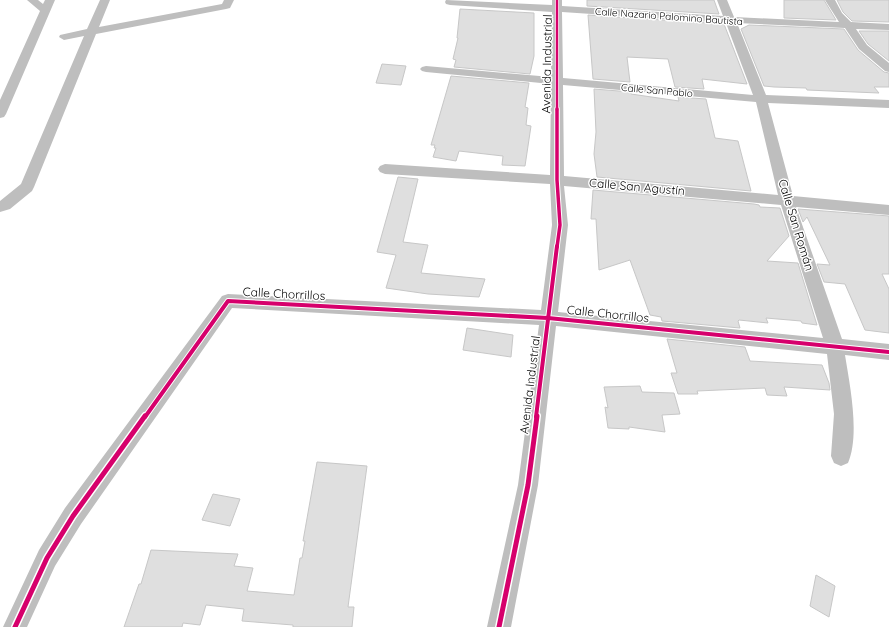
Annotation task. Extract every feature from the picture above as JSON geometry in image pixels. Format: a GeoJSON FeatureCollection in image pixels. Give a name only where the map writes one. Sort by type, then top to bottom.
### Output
{"type":"FeatureCollection","features":[{"type":"Feature","properties":{"kind":"street"},"geometry":{"type":"LineString","coordinates":[[0,114],[48,5],[32,0]]}},
{"type":"Feature","properties":{"kind":"street"},"geometry":{"type":"LineString","coordinates":[[0,207],[5,205],[27,187],[104,0]]}},
{"type":"Feature","properties":{"kind":"street"},"geometry":{"type":"LineString","coordinates":[[185,14],[188,0]]}},
{"type":"Feature","properties":{"kind":"street"},"geometry":{"type":"LineString","coordinates":[[64,37],[226,6],[229,0]]}},
{"type":"Feature","properties":{"kind":"street","name":"Calle San Román"},"geometry":{"type":"LineString","coordinates":[[722,0],[761,99],[787,201],[835,346],[844,414],[841,456]]}},
{"type":"Feature","properties":{"kind":"street"},"geometry":{"type":"LineString","coordinates":[[830,0],[838,14],[864,47],[889,69]]}},
{"type":"Feature","properties":{"kind":"street","name":"Calle Nazario Palomino Bautista"},"geometry":{"type":"LineString","coordinates":[[450,2],[558,5],[729,20],[889,27]]}},
{"type":"Feature","properties":{"kind":"street","name":"Avenida Industrial"},"geometry":{"type":"LineString","coordinates":[[499,627],[528,485],[560,225],[557,180],[556,81],[558,5]]}},
{"type":"Feature","properties":{"kind":"street","name":"Calle San Pablo"},"geometry":{"type":"LineString","coordinates":[[426,69],[761,99],[889,104]]}},
{"type":"Feature","properties":{"kind":"street","name":"Calle San Agustín"},"geometry":{"type":"LineString","coordinates":[[385,169],[557,180],[889,210]]}},
{"type":"Feature","properties":{"kind":"street","name":"Calle Chorrillos"},"geometry":{"type":"LineString","coordinates":[[15,627],[48,558],[73,516],[228,301],[548,318],[889,352]]}},
{"type":"Feature","properties":{"kind":"building"},"geometry":{"type":"Polygon","coordinates":[[[587,0],[714,0],[719,14],[587,6],[587,0]]]}},
{"type":"Feature","properties":{"kind":"building"},"geometry":{"type":"Polygon","coordinates":[[[784,0],[824,0],[836,20],[784,18],[784,0]]]}},
{"type":"Feature","properties":{"kind":"building"},"geometry":{"type":"Polygon","coordinates":[[[837,0],[889,0],[889,22],[852,21],[843,12],[837,0]]]}},
{"type":"Feature","properties":{"kind":"building"},"geometry":{"type":"Polygon","coordinates":[[[460,9],[534,13],[534,56],[530,74],[454,67],[456,60],[453,59],[458,38],[460,9]]]}},
{"type":"Feature","properties":{"kind":"building"},"geometry":{"type":"Polygon","coordinates":[[[588,15],[724,24],[747,84],[702,79],[704,89],[675,87],[668,59],[627,57],[630,82],[593,79],[588,15]]]}},
{"type":"Feature","properties":{"kind":"building"},"geometry":{"type":"Polygon","coordinates":[[[749,25],[844,29],[858,50],[884,72],[889,73],[889,87],[874,87],[879,93],[807,90],[806,88],[764,86],[741,29],[749,25]]]}},
{"type":"Feature","properties":{"kind":"building"},"geometry":{"type":"Polygon","coordinates":[[[859,31],[889,31],[889,61],[868,44],[859,31]]]}},
{"type":"Feature","properties":{"kind":"building"},"geometry":{"type":"Polygon","coordinates":[[[382,64],[406,66],[401,85],[376,83],[382,64]]]}},
{"type":"Feature","properties":{"kind":"building"},"geometry":{"type":"Polygon","coordinates":[[[451,76],[529,83],[525,107],[528,108],[526,125],[531,126],[525,166],[502,165],[503,156],[459,151],[456,161],[433,157],[436,148],[434,148],[435,145],[431,145],[451,76]]]}},
{"type":"Feature","properties":{"kind":"building"},"geometry":{"type":"Polygon","coordinates":[[[594,89],[631,92],[631,94],[679,101],[678,97],[706,99],[715,138],[738,141],[751,191],[597,177],[594,154],[596,132],[594,89]]]}},
{"type":"Feature","properties":{"kind":"building"},"geometry":{"type":"Polygon","coordinates":[[[398,177],[418,179],[403,242],[428,245],[421,273],[485,279],[479,297],[428,294],[386,288],[396,255],[377,252],[398,177]]]}},
{"type":"Feature","properties":{"kind":"building"},"geometry":{"type":"Polygon","coordinates":[[[593,190],[754,204],[759,205],[760,207],[780,208],[789,236],[767,261],[798,263],[817,325],[802,323],[801,321],[766,318],[768,323],[739,320],[740,328],[662,321],[661,317],[650,315],[630,260],[599,270],[596,219],[591,219],[593,190]]]}},
{"type":"Feature","properties":{"kind":"building"},"geometry":{"type":"Polygon","coordinates":[[[798,209],[889,216],[889,274],[882,274],[889,289],[889,333],[865,330],[845,284],[824,282],[817,264],[830,265],[807,217],[803,222],[798,209]]]}},
{"type":"Feature","properties":{"kind":"building"},"geometry":{"type":"Polygon","coordinates":[[[467,328],[513,335],[511,357],[463,350],[467,328]]]}},
{"type":"Feature","properties":{"kind":"building"},"geometry":{"type":"Polygon","coordinates":[[[667,339],[745,347],[750,361],[822,365],[830,390],[784,387],[787,396],[767,395],[765,388],[697,391],[698,394],[678,394],[671,373],[677,373],[667,339]]]}},
{"type":"Feature","properties":{"kind":"building"},"geometry":{"type":"Polygon","coordinates":[[[640,386],[642,392],[674,393],[680,414],[662,415],[665,432],[629,427],[629,429],[608,428],[605,407],[608,408],[604,387],[640,386]]]}},
{"type":"Feature","properties":{"kind":"building"},"geometry":{"type":"Polygon","coordinates":[[[317,462],[367,466],[348,607],[354,607],[352,627],[293,627],[293,625],[242,621],[244,609],[206,605],[200,625],[183,623],[182,627],[124,627],[139,584],[141,584],[151,550],[238,554],[234,566],[253,568],[247,591],[294,595],[300,558],[302,558],[305,541],[303,541],[317,462]]]}},
{"type":"Feature","properties":{"kind":"building"},"geometry":{"type":"Polygon","coordinates":[[[213,494],[240,499],[230,526],[202,520],[213,494]]]}},
{"type":"Feature","properties":{"kind":"building"},"geometry":{"type":"Polygon","coordinates":[[[816,575],[835,586],[829,617],[810,606],[816,575]]]}},
{"type":"Feature","properties":{"kind":"cycle path"},"geometry":{"type":"LineString","coordinates":[[499,627],[528,485],[560,225],[557,180],[557,0]]}},
{"type":"Feature","properties":{"kind":"cycle path"},"geometry":{"type":"LineString","coordinates":[[15,627],[47,558],[73,516],[228,301],[548,318],[889,352]]}}]}
